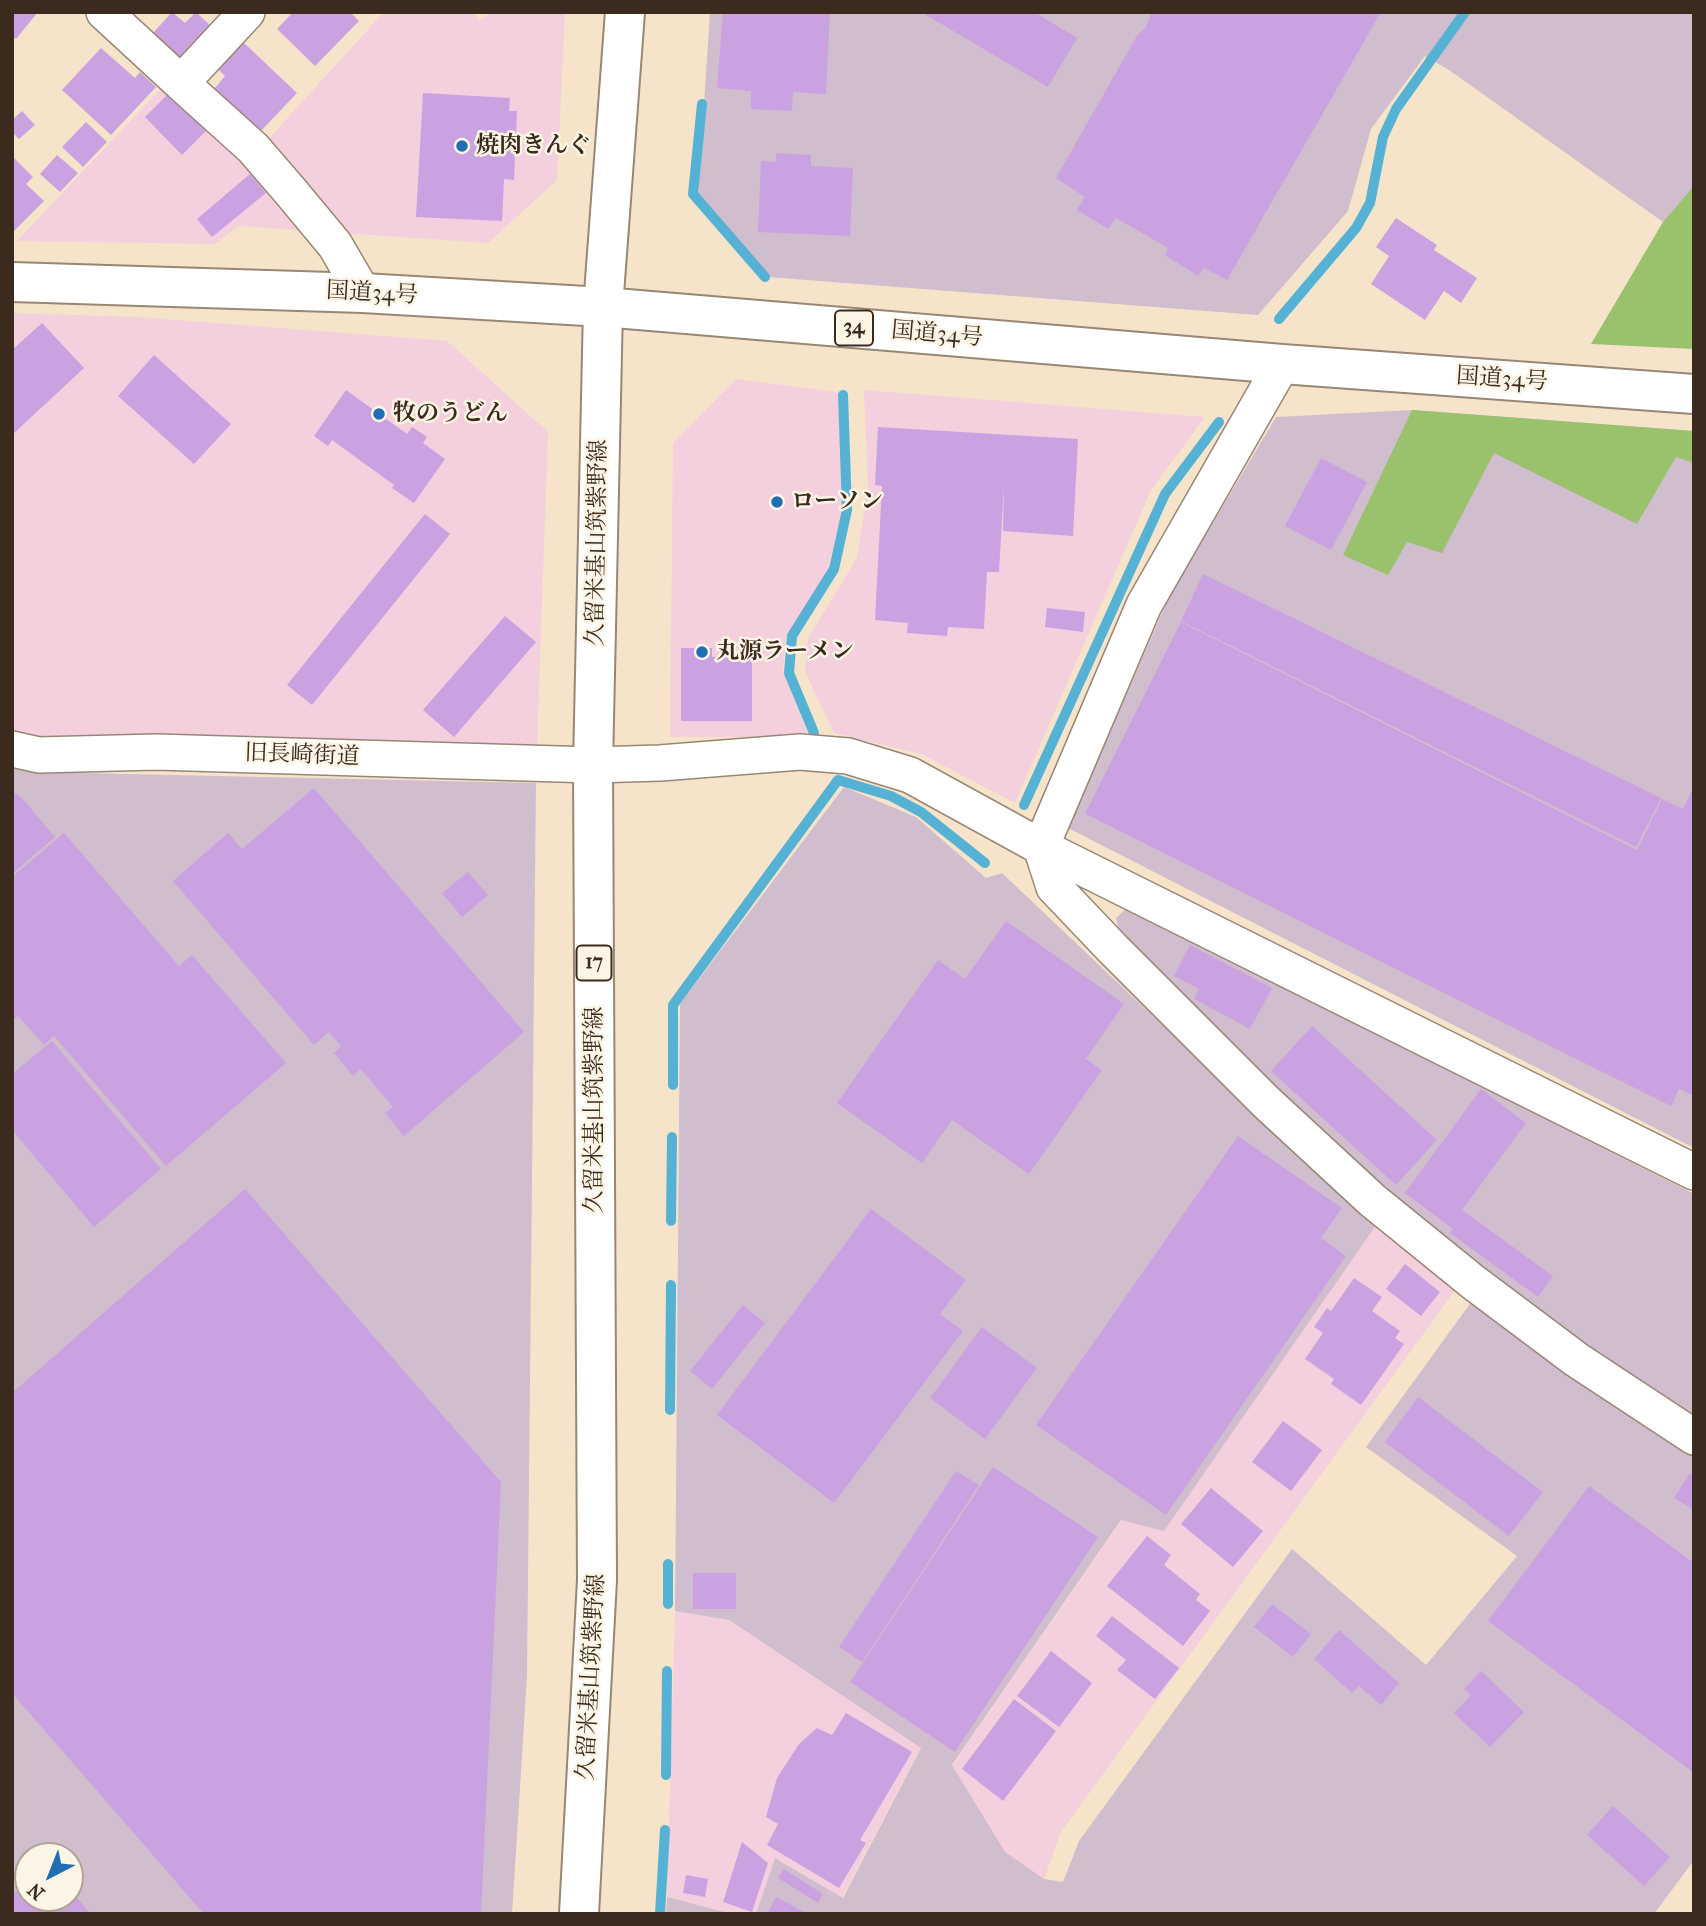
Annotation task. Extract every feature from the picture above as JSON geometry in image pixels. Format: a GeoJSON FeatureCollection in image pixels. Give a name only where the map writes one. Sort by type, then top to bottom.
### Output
{"type":"FeatureCollection","features":[{"type":"Feature","properties":{"kind":"main road","name":"久留米基山筑紫野線"},"geometry":{"type":"LineString","coordinates":[[579,1914],[597,1580],[593,765],[603,306],[625,12]]}},
{"type":"Feature","properties":{"kind":"main road","name":"国道34号"},"geometry":{"type":"LineString","coordinates":[[12,282],[363,293],[603,306],[1282,364],[1694,394]]}},
{"type":"Feature","properties":{"kind":"street"},"geometry":{"type":"LineString","coordinates":[[104,12],[253,148],[335,245],[363,293]]}},
{"type":"Feature","properties":{"kind":"street"},"geometry":{"type":"LineString","coordinates":[[181,82],[247,12]]}},
{"type":"Feature","properties":{"kind":"street"},"geometry":{"type":"LineString","coordinates":[[1282,364],[1144,605],[1041,848],[1054,887],[1256,1092],[1372,1200],[1473,1282],[1567,1352],[1694,1437]]}},
{"type":"Feature","properties":{"kind":"street","name":"旧長崎街道"},"geometry":{"type":"LineString","coordinates":[[12,749],[39,755],[156,752],[593,765],[660,763],[800,752],[848,756],[910,775],[1041,848],[1694,1172]]}},
{"type":"Feature","properties":{"kind":"shaded area"},"geometry":{"type":"Polygon","coordinates":[[[384,12],[472,12],[480,20],[492,12],[565,12],[557,180],[488,243],[239,226],[215,244],[17,241],[169,80],[250,159],[384,12]]]}},
{"type":"Feature","properties":{"kind":"shaded area"},"geometry":{"type":"Polygon","coordinates":[[[710,12],[1694,12],[1694,189],[1663,222],[1449,70],[1425,56],[1371,129],[1348,211],[1258,315],[768,277],[698,196],[710,12]]]}},
{"type":"Feature","properties":{"kind":"shaded area"},"geometry":{"type":"Polygon","coordinates":[[[12,313],[137,317],[447,341],[548,432],[537,745],[38,740],[12,730],[12,313]]]}},
{"type":"Feature","properties":{"kind":"shaded area"},"geometry":{"type":"Polygon","coordinates":[[[736,379],[838,392],[843,510],[826,576],[786,636],[783,671],[809,737],[670,737],[673,443],[736,379]]]}},
{"type":"Feature","properties":{"kind":"shaded area"},"geometry":{"type":"Polygon","coordinates":[[[864,390],[1205,417],[1151,490],[1015,803],[921,754],[834,733],[805,672],[808,638],[857,558],[868,488],[864,390]]]}},
{"type":"Feature","properties":{"kind":"shaded area"},"geometry":{"type":"Polygon","coordinates":[[[1412,410],[1694,431],[1694,1148],[1068,828],[1170,595],[1276,417],[1412,410]]]}},
{"type":"Feature","properties":{"kind":"shaded area"},"geometry":{"type":"Polygon","coordinates":[[[12,766],[35,772],[536,783],[527,1676],[512,1914],[12,1914],[12,766]]]}},
{"type":"Feature","properties":{"kind":"shaded area"},"geometry":{"type":"Polygon","coordinates":[[[844,787],[916,817],[986,878],[1002,873],[1255,1113],[1379,1221],[1164,1531],[1121,1520],[952,1765],[1005,1852],[1044,1879],[1063,1882],[1079,1841],[1292,1549],[1426,1665],[1517,1556],[1366,1447],[1472,1301],[1694,1452],[1694,1860],[1654,1914],[756,1914],[775,1858],[843,1898],[921,1748],[729,1620],[675,1611],[680,1004],[844,787]]]}},
{"type":"Feature","properties":{"kind":"shaded area"},"geometry":{"type":"Polygon","coordinates":[[[1128,907],[1694,1194],[1694,1418],[1586,1349],[1375,1180],[1121,939],[1116,918],[1128,907]]]}},
{"type":"Feature","properties":{"kind":"shaded area"},"geometry":{"type":"Polygon","coordinates":[[[1379,1221],[1456,1289],[1061,1832],[1044,1879],[1005,1853],[952,1766],[1122,1520],[1164,1530],[1379,1221]]]}},
{"type":"Feature","properties":{"kind":"shaded area"},"geometry":{"type":"Polygon","coordinates":[[[675,1611],[729,1620],[921,1747],[842,1898],[776,1858],[756,1914],[733,1914],[667,1897],[675,1611]]]}},
{"type":"Feature","properties":{"kind":"shaded area"},"geometry":{"type":"Polygon","coordinates":[[[667,1897],[733,1914],[666,1914],[667,1897]]]}},
{"type":"Feature","properties":{"kind":"green space"},"geometry":{"type":"Polygon","coordinates":[[[1692,188],[1694,349],[1591,344],[1663,222],[1692,188]]]}},
{"type":"Feature","properties":{"kind":"green space"},"geometry":{"type":"Polygon","coordinates":[[[1412,410],[1694,431],[1694,463],[1676,457],[1637,524],[1494,453],[1442,553],[1407,542],[1388,575],[1343,555],[1412,410]]]}},
{"type":"Feature","properties":{"kind":"building"},"geometry":{"type":"Polygon","coordinates":[[[12,12],[38,12],[16,39],[12,36],[12,12]]]}},
{"type":"Feature","properties":{"kind":"building"},"geometry":{"type":"Polygon","coordinates":[[[172,12],[185,23],[196,12],[213,28],[182,61],[153,33],[172,12]]]}},
{"type":"Feature","properties":{"kind":"building"},"geometry":{"type":"Polygon","coordinates":[[[293,12],[350,12],[359,21],[315,66],[277,29],[293,12]]]}},
{"type":"Feature","properties":{"kind":"building"},"geometry":{"type":"Polygon","coordinates":[[[723,12],[830,12],[826,94],[793,92],[792,111],[751,109],[751,91],[717,88],[723,12]]]}},
{"type":"Feature","properties":{"kind":"building"},"geometry":{"type":"Polygon","coordinates":[[[921,12],[1034,12],[1077,38],[1048,87],[921,12]]]}},
{"type":"Feature","properties":{"kind":"building"},"geometry":{"type":"Polygon","coordinates":[[[1152,12],[1381,12],[1227,280],[1204,268],[1198,276],[1165,255],[1168,248],[1116,218],[1108,229],[1077,210],[1085,197],[1056,178],[1138,34],[1145,29],[1152,12]]]}},
{"type":"Feature","properties":{"kind":"building"},"geometry":{"type":"Polygon","coordinates":[[[243,42],[297,93],[260,132],[214,89],[225,76],[218,69],[243,42]]]}},
{"type":"Feature","properties":{"kind":"building"},"geometry":{"type":"Polygon","coordinates":[[[101,48],[135,78],[140,72],[156,87],[111,135],[62,90],[101,48]]]}},
{"type":"Feature","properties":{"kind":"building"},"geometry":{"type":"Polygon","coordinates":[[[169,93],[206,131],[182,155],[145,117],[169,93]]]}},
{"type":"Feature","properties":{"kind":"building"},"geometry":{"type":"Polygon","coordinates":[[[423,93],[510,98],[509,111],[517,111],[514,180],[504,179],[502,221],[416,217],[423,93]]]}},
{"type":"Feature","properties":{"kind":"building"},"geometry":{"type":"Polygon","coordinates":[[[22,111],[35,125],[19,139],[12,132],[12,120],[22,111]]]}},
{"type":"Feature","properties":{"kind":"building"},"geometry":{"type":"Polygon","coordinates":[[[86,122],[107,142],[83,167],[62,147],[86,122]]]}},
{"type":"Feature","properties":{"kind":"building"},"geometry":{"type":"Polygon","coordinates":[[[776,153],[811,155],[811,166],[853,168],[850,236],[758,232],[761,161],[776,162],[776,153]]]}},
{"type":"Feature","properties":{"kind":"building"},"geometry":{"type":"Polygon","coordinates":[[[57,155],[78,173],[60,192],[40,174],[57,155]]]}},
{"type":"Feature","properties":{"kind":"building"},"geometry":{"type":"Polygon","coordinates":[[[12,156],[33,177],[26,184],[44,201],[12,233],[12,156]]]}},
{"type":"Feature","properties":{"kind":"building"},"geometry":{"type":"Polygon","coordinates":[[[250,174],[266,193],[212,237],[197,219],[250,174]]]}},
{"type":"Feature","properties":{"kind":"building"},"geometry":{"type":"Polygon","coordinates":[[[1396,218],[1437,245],[1434,250],[1477,278],[1461,303],[1444,291],[1425,320],[1371,284],[1389,256],[1376,247],[1396,218]]]}},
{"type":"Feature","properties":{"kind":"building"},"geometry":{"type":"Polygon","coordinates":[[[42,323],[84,368],[12,435],[12,350],[42,323]]]}},
{"type":"Feature","properties":{"kind":"building"},"geometry":{"type":"Polygon","coordinates":[[[154,355],[231,424],[194,464],[118,396],[154,355]]]}},
{"type":"Feature","properties":{"kind":"building"},"geometry":{"type":"Polygon","coordinates":[[[346,390],[407,434],[412,427],[427,437],[423,443],[445,459],[414,503],[332,440],[328,446],[314,436],[346,390]]]}},
{"type":"Feature","properties":{"kind":"building"},"geometry":{"type":"Polygon","coordinates":[[[878,427],[1078,439],[1073,536],[1003,531],[1004,485],[999,572],[987,572],[984,629],[948,627],[947,636],[907,633],[908,623],[875,620],[882,486],[875,485],[878,427]]]}},
{"type":"Feature","properties":{"kind":"building"},"geometry":{"type":"Polygon","coordinates":[[[1321,458],[1367,482],[1331,550],[1285,526],[1321,458]]]}},
{"type":"Feature","properties":{"kind":"building"},"geometry":{"type":"Polygon","coordinates":[[[425,514],[450,534],[312,705],[287,685],[425,514]]]}},
{"type":"Feature","properties":{"kind":"building"},"geometry":{"type":"Polygon","coordinates":[[[1203,574],[1661,798],[1636,847],[1181,621],[1203,574]]]}},
{"type":"Feature","properties":{"kind":"building"},"geometry":{"type":"Polygon","coordinates":[[[1047,608],[1085,612],[1083,632],[1045,627],[1047,608]]]}},
{"type":"Feature","properties":{"kind":"building"},"geometry":{"type":"Polygon","coordinates":[[[505,616],[536,642],[454,737],[423,710],[505,616]]]}},
{"type":"Feature","properties":{"kind":"building"},"geometry":{"type":"Polygon","coordinates":[[[1181,622],[1637,850],[1662,799],[1683,809],[1694,787],[1694,1096],[1679,1089],[1671,1106],[1085,814],[1181,622]]]}},
{"type":"Feature","properties":{"kind":"building"},"geometry":{"type":"Polygon","coordinates":[[[681,648],[712,648],[712,657],[752,656],[752,721],[681,721],[681,648]]]}},
{"type":"Feature","properties":{"kind":"building"},"geometry":{"type":"Polygon","coordinates":[[[314,788],[524,1032],[404,1136],[385,1113],[393,1107],[361,1069],[353,1076],[334,1053],[341,1046],[329,1032],[314,1045],[173,881],[228,833],[242,849],[314,788]]]}},
{"type":"Feature","properties":{"kind":"building"},"geometry":{"type":"Polygon","coordinates":[[[12,791],[22,798],[55,837],[12,874],[12,791]]]}},
{"type":"Feature","properties":{"kind":"building"},"geometry":{"type":"Polygon","coordinates":[[[64,833],[179,966],[192,955],[286,1063],[166,1166],[54,1036],[44,1045],[18,1016],[12,1020],[12,877],[64,833]]]}},
{"type":"Feature","properties":{"kind":"building"},"geometry":{"type":"Polygon","coordinates":[[[468,872],[488,895],[462,917],[442,893],[468,872]]]}},
{"type":"Feature","properties":{"kind":"building"},"geometry":{"type":"Polygon","coordinates":[[[1006,921],[1124,1004],[1086,1059],[1102,1070],[1029,1174],[952,1120],[922,1163],[837,1103],[938,960],[965,979],[1006,921]]]}},
{"type":"Feature","properties":{"kind":"building"},"geometry":{"type":"Polygon","coordinates":[[[1190,945],[1272,988],[1250,1029],[1194,999],[1199,989],[1174,976],[1190,945]]]}},
{"type":"Feature","properties":{"kind":"building"},"geometry":{"type":"Polygon","coordinates":[[[1312,1026],[1437,1140],[1396,1185],[1271,1071],[1312,1026]]]}},
{"type":"Feature","properties":{"kind":"building"},"geometry":{"type":"Polygon","coordinates":[[[52,1041],[161,1169],[94,1227],[12,1130],[12,1074],[52,1041]]]}},
{"type":"Feature","properties":{"kind":"building"},"geometry":{"type":"Polygon","coordinates":[[[1481,1089],[1526,1123],[1462,1210],[1553,1276],[1538,1297],[1450,1233],[1453,1229],[1405,1193],[1481,1089]]]}},
{"type":"Feature","properties":{"kind":"building"},"geometry":{"type":"Polygon","coordinates":[[[1238,1136],[1342,1208],[1321,1238],[1346,1256],[1166,1515],[1036,1425],[1238,1136]]]}},
{"type":"Feature","properties":{"kind":"building"},"geometry":{"type":"Polygon","coordinates":[[[245,1189],[501,1482],[481,1914],[204,1914],[12,1693],[12,1393],[245,1189]]]}},
{"type":"Feature","properties":{"kind":"building"},"geometry":{"type":"Polygon","coordinates":[[[871,1209],[966,1280],[940,1314],[963,1331],[834,1503],[717,1415],[871,1209]]]}},
{"type":"Feature","properties":{"kind":"building"},"geometry":{"type":"Polygon","coordinates":[[[1405,1264],[1440,1292],[1421,1316],[1386,1289],[1405,1264]]]}},
{"type":"Feature","properties":{"kind":"building"},"geometry":{"type":"Polygon","coordinates":[[[1354,1278],[1382,1297],[1372,1311],[1400,1331],[1395,1338],[1404,1344],[1361,1405],[1331,1384],[1334,1379],[1305,1359],[1323,1333],[1314,1327],[1327,1308],[1331,1311],[1354,1278]]]}},
{"type":"Feature","properties":{"kind":"building"},"geometry":{"type":"Polygon","coordinates":[[[743,1305],[765,1323],[712,1389],[690,1371],[743,1305]]]}},
{"type":"Feature","properties":{"kind":"building"},"geometry":{"type":"Polygon","coordinates":[[[982,1327],[1037,1368],[985,1439],[930,1398],[982,1327]]]}},
{"type":"Feature","properties":{"kind":"building"},"geometry":{"type":"Polygon","coordinates":[[[1418,1397],[1543,1492],[1509,1536],[1385,1442],[1418,1397]]]}},
{"type":"Feature","properties":{"kind":"building"},"geometry":{"type":"Polygon","coordinates":[[[1283,1421],[1322,1450],[1291,1491],[1252,1462],[1283,1421]]]}},
{"type":"Feature","properties":{"kind":"building"},"geometry":{"type":"Polygon","coordinates":[[[993,1467],[1098,1537],[955,1752],[850,1682],[993,1467]]]}},
{"type":"Feature","properties":{"kind":"building"},"geometry":{"type":"Polygon","coordinates":[[[956,1471],[979,1485],[862,1662],[839,1647],[956,1471]]]}},
{"type":"Feature","properties":{"kind":"building"},"geometry":{"type":"Polygon","coordinates":[[[1689,1474],[1694,1477],[1694,1510],[1674,1498],[1689,1474]]]}},
{"type":"Feature","properties":{"kind":"building"},"geometry":{"type":"Polygon","coordinates":[[[1589,1486],[1694,1563],[1694,1773],[1488,1621],[1589,1486]]]}},
{"type":"Feature","properties":{"kind":"building"},"geometry":{"type":"Polygon","coordinates":[[[1211,1488],[1263,1531],[1233,1567],[1181,1524],[1211,1488]]]}},
{"type":"Feature","properties":{"kind":"building"},"geometry":{"type":"Polygon","coordinates":[[[1147,1536],[1171,1555],[1164,1565],[1200,1594],[1196,1600],[1210,1611],[1183,1646],[1107,1586],[1147,1536]]]}},
{"type":"Feature","properties":{"kind":"building"},"geometry":{"type":"Polygon","coordinates":[[[693,1573],[736,1573],[736,1609],[693,1609],[693,1573]]]}},
{"type":"Feature","properties":{"kind":"building"},"geometry":{"type":"Polygon","coordinates":[[[1272,1604],[1311,1634],[1293,1657],[1254,1627],[1272,1604]]]}},
{"type":"Feature","properties":{"kind":"building"},"geometry":{"type":"Polygon","coordinates":[[[1112,1616],[1179,1668],[1155,1699],[1117,1670],[1126,1660],[1096,1636],[1112,1616]]]}},
{"type":"Feature","properties":{"kind":"building"},"geometry":{"type":"Polygon","coordinates":[[[1339,1630],[1399,1683],[1381,1705],[1359,1686],[1352,1693],[1314,1659],[1339,1630]]]}},
{"type":"Feature","properties":{"kind":"building"},"geometry":{"type":"Polygon","coordinates":[[[1051,1651],[1092,1683],[1059,1727],[1017,1696],[1051,1651]]]}},
{"type":"Feature","properties":{"kind":"building"},"geometry":{"type":"Polygon","coordinates":[[[1481,1671],[1524,1712],[1490,1747],[1454,1713],[1471,1695],[1464,1689],[1481,1671]]]}},
{"type":"Feature","properties":{"kind":"building"},"geometry":{"type":"Polygon","coordinates":[[[1014,1699],[1056,1731],[1003,1801],[962,1769],[1014,1699]]]}},
{"type":"Feature","properties":{"kind":"building"},"geometry":{"type":"Polygon","coordinates":[[[846,1713],[912,1752],[860,1840],[866,1843],[839,1888],[767,1845],[778,1824],[766,1817],[777,1778],[799,1744],[817,1728],[832,1735],[846,1713]]]}},
{"type":"Feature","properties":{"kind":"building"},"geometry":{"type":"Polygon","coordinates":[[[1613,1806],[1670,1857],[1644,1886],[1587,1835],[1613,1806]]]}},
{"type":"Feature","properties":{"kind":"building"},"geometry":{"type":"Polygon","coordinates":[[[742,1842],[768,1863],[752,1912],[723,1902],[742,1842]]]}},
{"type":"Feature","properties":{"kind":"building"},"geometry":{"type":"Polygon","coordinates":[[[784,1869],[823,1894],[818,1903],[778,1878],[784,1869]]]}},
{"type":"Feature","properties":{"kind":"building"},"geometry":{"type":"Polygon","coordinates":[[[686,1875],[708,1879],[705,1897],[683,1893],[686,1875]]]}},
{"type":"Feature","properties":{"kind":"building"},"geometry":{"type":"Polygon","coordinates":[[[14,1893],[14,1912],[84,1912],[84,1906],[91,1914],[12,1914],[14,1893]]]}},
{"type":"Feature","properties":{"kind":"building"},"geometry":{"type":"Polygon","coordinates":[[[776,1897],[808,1914],[767,1914],[776,1897]]]}},
{"type":"Feature","properties":{"kind":"waterway"},"geometry":{"type":"LineString","coordinates":[[1279,319],[1356,228],[1370,203],[1383,137],[1396,109],[1465,12]]}},
{"type":"Feature","properties":{"kind":"waterway"},"geometry":{"type":"LineString","coordinates":[[702,104],[693,194],[765,277]]}},
{"type":"Feature","properties":{"kind":"waterway"},"geometry":{"type":"LineString","coordinates":[[814,733],[789,673],[792,636],[834,569],[847,510],[843,395]]}},
{"type":"Feature","properties":{"kind":"waterway"},"geometry":{"type":"LineString","coordinates":[[1024,805],[1165,494],[1219,422]]}},
{"type":"Feature","properties":{"kind":"waterway"},"geometry":{"type":"LineString","coordinates":[[673,1085],[673,1005],[838,780],[891,796],[921,812],[985,863]]}},
{"type":"Feature","properties":{"kind":"waterway"},"geometry":{"type":"LineString","coordinates":[[671,1221],[672,1137]]}},
{"type":"Feature","properties":{"kind":"waterway"},"geometry":{"type":"LineString","coordinates":[[670,1410],[671,1285]]}},
{"type":"Feature","properties":{"kind":"waterway"},"geometry":{"type":"LineString","coordinates":[[668,1564],[668,1604]]}},
{"type":"Feature","properties":{"kind":"waterway"},"geometry":{"type":"LineString","coordinates":[[666,1775],[667,1671]]}},
{"type":"Feature","properties":{"kind":"waterway"},"geometry":{"type":"LineString","coordinates":[[660,1914],[665,1830]]}},
{"type":"Feature","properties":{"kind":"place","name":"焼肉きんぐ"},"geometry":{"type":"Point","coordinates":[462,146]}},
{"type":"Feature","properties":{"kind":"place","name":"牧のうどん"},"geometry":{"type":"Point","coordinates":[379,414]}},
{"type":"Feature","properties":{"kind":"place","name":"ローソン"},"geometry":{"type":"Point","coordinates":[777,502]}},
{"type":"Feature","properties":{"kind":"place","name":"丸源ラーメン"},"geometry":{"type":"Point","coordinates":[702,652]}}]}
